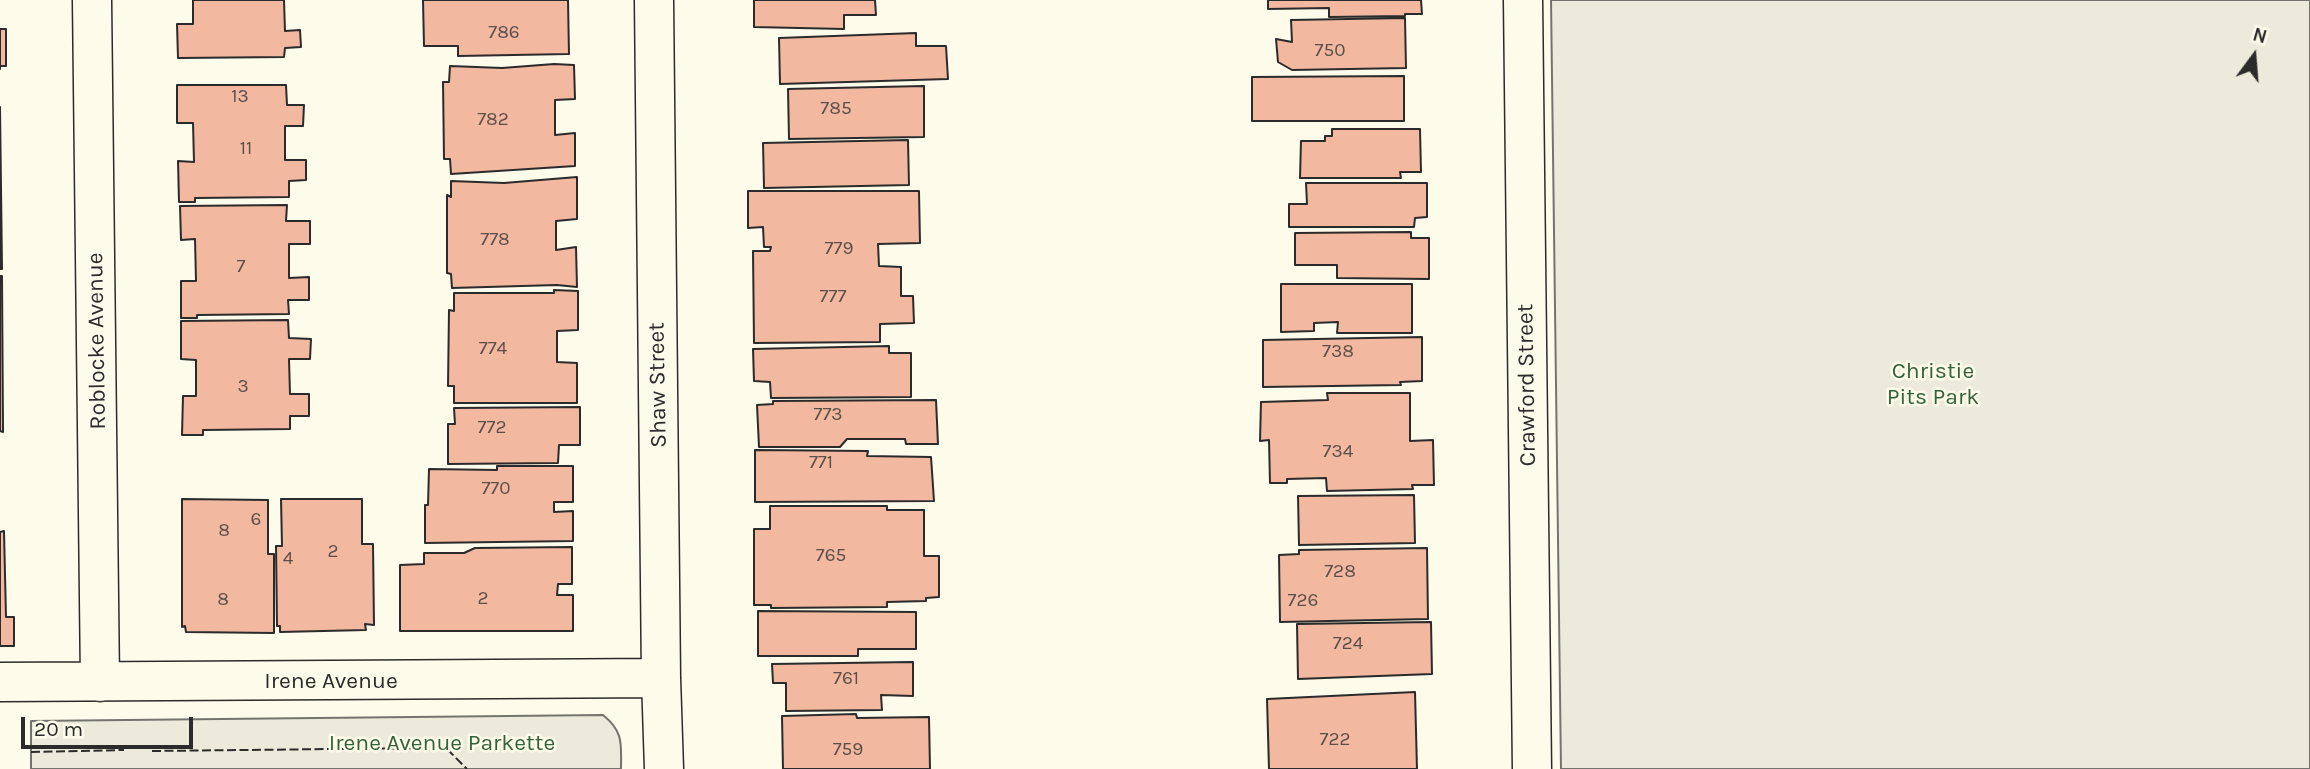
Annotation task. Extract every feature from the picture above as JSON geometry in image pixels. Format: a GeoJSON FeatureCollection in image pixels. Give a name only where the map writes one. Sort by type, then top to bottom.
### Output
{"type":"FeatureCollection","features":[{"type":"Feature","properties":{"kind":"street","name":"Roblocke Avenue"},"geometry":{"type":"LineString","coordinates":[[92,0],[100,682]]}},
{"type":"Feature","properties":{"kind":"street","name":"Shaw Street"},"geometry":{"type":"LineString","coordinates":[[654,0],[664,769]]}},
{"type":"Feature","properties":{"kind":"street","name":"Crawford Street"},"geometry":{"type":"LineString","coordinates":[[1523,0],[1532,769]]}},
{"type":"Feature","properties":{"kind":"street","name":"Irene Avenue"},"geometry":{"type":"LineString","coordinates":[[0,682],[662,678]]}},
{"type":"Feature","properties":{"kind":"green space","name":"Christie Pits Park"},"geometry":{"type":"Polygon","coordinates":[[[1551,0],[2310,0],[2310,769],[1561,769],[1551,0]]]}},
{"type":"Feature","properties":{"kind":"green space","name":"Irene Avenue Parkette"},"geometry":{"type":"Polygon","coordinates":[[[603,715],[618,733],[621,769],[31,769],[31,721],[603,715]]]}},
{"type":"Feature","properties":{"kind":"building"},"geometry":{"type":"Polygon","coordinates":[[[193,0],[284,0],[285,31],[300,30],[301,47],[285,48],[284,57],[178,58],[177,24],[193,24],[193,0]]]}},
{"type":"Feature","properties":{"kind":"building"},"geometry":{"type":"Polygon","coordinates":[[[423,0],[568,0],[569,54],[458,56],[458,46],[424,46],[423,0]]]}},
{"type":"Feature","properties":{"kind":"building"},"geometry":{"type":"Polygon","coordinates":[[[754,0],[875,0],[876,15],[844,15],[844,29],[754,27],[754,0]]]}},
{"type":"Feature","properties":{"kind":"building"},"geometry":{"type":"Polygon","coordinates":[[[1268,0],[1421,0],[1422,14],[1329,17],[1329,8],[1268,9],[1268,0]]]}},
{"type":"Feature","properties":{"kind":"building"},"geometry":{"type":"Polygon","coordinates":[[[1405,18],[1406,68],[1292,70],[1278,62],[1276,39],[1292,42],[1291,20],[1405,18]]]}},
{"type":"Feature","properties":{"kind":"building"},"geometry":{"type":"Polygon","coordinates":[[[0,29],[6,29],[6,66],[0,66],[0,29]]]}},
{"type":"Feature","properties":{"kind":"building"},"geometry":{"type":"Polygon","coordinates":[[[916,33],[916,46],[946,46],[948,79],[780,84],[779,38],[916,33]]]}},
{"type":"Feature","properties":{"kind":"building"},"geometry":{"type":"Polygon","coordinates":[[[574,65],[575,99],[555,100],[555,135],[575,133],[575,166],[451,174],[450,159],[444,159],[443,82],[449,82],[450,66],[502,68],[574,65]]]}},
{"type":"Feature","properties":{"kind":"building"},"geometry":{"type":"Polygon","coordinates":[[[1404,76],[1404,121],[1252,121],[1252,77],[1404,76]]]}},
{"type":"Feature","properties":{"kind":"building"},"geometry":{"type":"Polygon","coordinates":[[[177,85],[286,85],[287,105],[304,105],[303,126],[285,126],[285,160],[306,160],[306,180],[289,181],[289,197],[195,198],[195,202],[179,202],[178,161],[194,162],[193,123],[177,123],[177,85]]]}},
{"type":"Feature","properties":{"kind":"building"},"geometry":{"type":"Polygon","coordinates":[[[924,86],[924,137],[789,139],[788,89],[924,86]]]}},
{"type":"Feature","properties":{"kind":"building"},"geometry":{"type":"Polygon","coordinates":[[[0,107],[2,269],[0,269],[0,107]]]}},
{"type":"Feature","properties":{"kind":"building"},"geometry":{"type":"Polygon","coordinates":[[[1332,129],[1420,129],[1421,172],[1400,172],[1401,178],[1300,178],[1301,141],[1325,141],[1325,136],[1332,136],[1332,129]]]}},
{"type":"Feature","properties":{"kind":"building"},"geometry":{"type":"Polygon","coordinates":[[[908,140],[909,185],[764,188],[763,143],[908,140]]]}},
{"type":"Feature","properties":{"kind":"building"},"geometry":{"type":"Polygon","coordinates":[[[577,177],[577,219],[556,221],[556,250],[576,247],[577,287],[557,285],[452,288],[451,274],[447,273],[447,195],[451,197],[451,181],[504,183],[577,177]]]}},
{"type":"Feature","properties":{"kind":"building"},"geometry":{"type":"Polygon","coordinates":[[[1306,183],[1427,183],[1427,217],[1415,218],[1414,227],[1289,227],[1289,204],[1307,204],[1306,183]]]}},
{"type":"Feature","properties":{"kind":"building"},"geometry":{"type":"Polygon","coordinates":[[[748,191],[919,191],[920,243],[878,244],[879,266],[901,267],[901,296],[913,296],[914,323],[880,324],[880,342],[754,343],[753,251],[770,251],[771,247],[764,247],[763,227],[748,228],[748,191]]]}},
{"type":"Feature","properties":{"kind":"building"},"geometry":{"type":"Polygon","coordinates":[[[287,205],[286,221],[310,221],[310,244],[289,244],[289,278],[309,277],[309,300],[288,300],[289,314],[197,315],[197,318],[181,318],[181,281],[196,281],[195,239],[181,240],[180,206],[287,205]]]}},
{"type":"Feature","properties":{"kind":"building"},"geometry":{"type":"Polygon","coordinates":[[[1411,232],[1411,238],[1429,238],[1429,279],[1337,278],[1337,265],[1295,265],[1295,233],[1411,232]]]}},
{"type":"Feature","properties":{"kind":"building"},"geometry":{"type":"Polygon","coordinates":[[[2,276],[3,432],[0,431],[2,276]]]}},
{"type":"Feature","properties":{"kind":"building"},"geometry":{"type":"Polygon","coordinates":[[[1281,284],[1412,284],[1412,333],[1337,333],[1338,322],[1314,323],[1314,331],[1281,332],[1281,284]]]}},
{"type":"Feature","properties":{"kind":"building"},"geometry":{"type":"Polygon","coordinates":[[[554,290],[578,291],[578,330],[557,331],[557,362],[577,363],[577,403],[454,403],[454,386],[448,386],[449,310],[454,311],[454,293],[554,293],[554,290]]]}},
{"type":"Feature","properties":{"kind":"building"},"geometry":{"type":"Polygon","coordinates":[[[288,320],[289,338],[311,339],[310,359],[289,359],[290,394],[309,394],[309,416],[290,416],[290,429],[203,430],[203,435],[182,435],[183,396],[196,396],[196,360],[181,359],[181,321],[288,320]]]}},
{"type":"Feature","properties":{"kind":"building"},"geometry":{"type":"Polygon","coordinates":[[[1422,337],[1422,381],[1400,382],[1401,385],[1263,387],[1263,340],[1422,337]]]}},
{"type":"Feature","properties":{"kind":"building"},"geometry":{"type":"Polygon","coordinates":[[[889,346],[889,353],[911,353],[911,397],[771,398],[770,382],[754,381],[753,349],[889,346]]]}},
{"type":"Feature","properties":{"kind":"building"},"geometry":{"type":"Polygon","coordinates":[[[1327,393],[1410,393],[1410,441],[1433,440],[1434,485],[1412,485],[1413,489],[1327,491],[1326,478],[1287,479],[1287,483],[1270,483],[1269,440],[1260,441],[1261,402],[1328,400],[1327,393]]]}},
{"type":"Feature","properties":{"kind":"building"},"geometry":{"type":"Polygon","coordinates":[[[936,400],[938,444],[906,444],[905,439],[847,439],[840,447],[759,447],[757,405],[773,404],[773,401],[936,400]]]}},
{"type":"Feature","properties":{"kind":"building"},"geometry":{"type":"Polygon","coordinates":[[[580,407],[580,445],[559,445],[558,463],[448,464],[448,424],[455,424],[454,408],[580,407]]]}},
{"type":"Feature","properties":{"kind":"building"},"geometry":{"type":"Polygon","coordinates":[[[755,450],[868,451],[867,456],[931,457],[934,501],[755,502],[755,450]]]}},
{"type":"Feature","properties":{"kind":"building"},"geometry":{"type":"Polygon","coordinates":[[[497,466],[573,466],[573,502],[554,502],[554,512],[573,511],[573,541],[425,543],[429,469],[497,470],[497,466]]]}},
{"type":"Feature","properties":{"kind":"building"},"geometry":{"type":"Polygon","coordinates":[[[1414,495],[1415,543],[1299,545],[1298,496],[1414,495]]]}},
{"type":"Feature","properties":{"kind":"building"},"geometry":{"type":"Polygon","coordinates":[[[182,499],[268,500],[268,554],[274,554],[274,633],[186,632],[185,626],[182,627],[182,499]]]}},
{"type":"Feature","properties":{"kind":"building"},"geometry":{"type":"Polygon","coordinates":[[[281,499],[362,499],[362,544],[373,544],[374,625],[365,624],[366,630],[280,632],[280,626],[277,626],[276,546],[282,546],[281,499]]]}},
{"type":"Feature","properties":{"kind":"building"},"geometry":{"type":"Polygon","coordinates":[[[770,506],[887,506],[887,510],[924,510],[924,556],[939,556],[939,597],[926,598],[926,601],[887,602],[887,607],[771,608],[771,605],[754,605],[754,529],[770,529],[770,506]]]}},
{"type":"Feature","properties":{"kind":"building"},"geometry":{"type":"Polygon","coordinates":[[[4,531],[6,617],[14,617],[14,646],[0,646],[0,532],[4,531]]]}},
{"type":"Feature","properties":{"kind":"building"},"geometry":{"type":"Polygon","coordinates":[[[572,547],[572,584],[558,584],[557,595],[573,595],[573,631],[400,631],[400,565],[424,564],[424,553],[464,553],[475,548],[572,547]]]}},
{"type":"Feature","properties":{"kind":"building"},"geometry":{"type":"Polygon","coordinates":[[[1427,548],[1428,619],[1280,622],[1279,555],[1299,554],[1299,550],[1427,548]]]}},
{"type":"Feature","properties":{"kind":"building"},"geometry":{"type":"Polygon","coordinates":[[[758,611],[916,612],[916,649],[858,649],[858,656],[758,656],[758,611]]]}},
{"type":"Feature","properties":{"kind":"building"},"geometry":{"type":"Polygon","coordinates":[[[1431,622],[1432,674],[1298,679],[1297,624],[1431,622]]]}},
{"type":"Feature","properties":{"kind":"building"},"geometry":{"type":"Polygon","coordinates":[[[913,662],[913,696],[881,695],[882,710],[786,711],[786,683],[773,683],[772,664],[913,662]]]}},
{"type":"Feature","properties":{"kind":"building"},"geometry":{"type":"Polygon","coordinates":[[[1415,692],[1417,769],[1269,769],[1267,699],[1415,692]]]}},
{"type":"Feature","properties":{"kind":"building"},"geometry":{"type":"Polygon","coordinates":[[[856,714],[857,718],[929,717],[930,769],[783,769],[782,716],[856,714]]]}},
{"type":"Feature","properties":{"kind":"fence"},"geometry":{"type":"LineString","coordinates":[[152,751],[426,748]]}},
{"type":"Feature","properties":{"kind":"fence"},"geometry":{"type":"LineString","coordinates":[[447,749],[467,769]]}},
{"type":"Feature","properties":{"kind":"fence"},"geometry":{"type":"LineString","coordinates":[[31,752],[124,750]]}}]}
